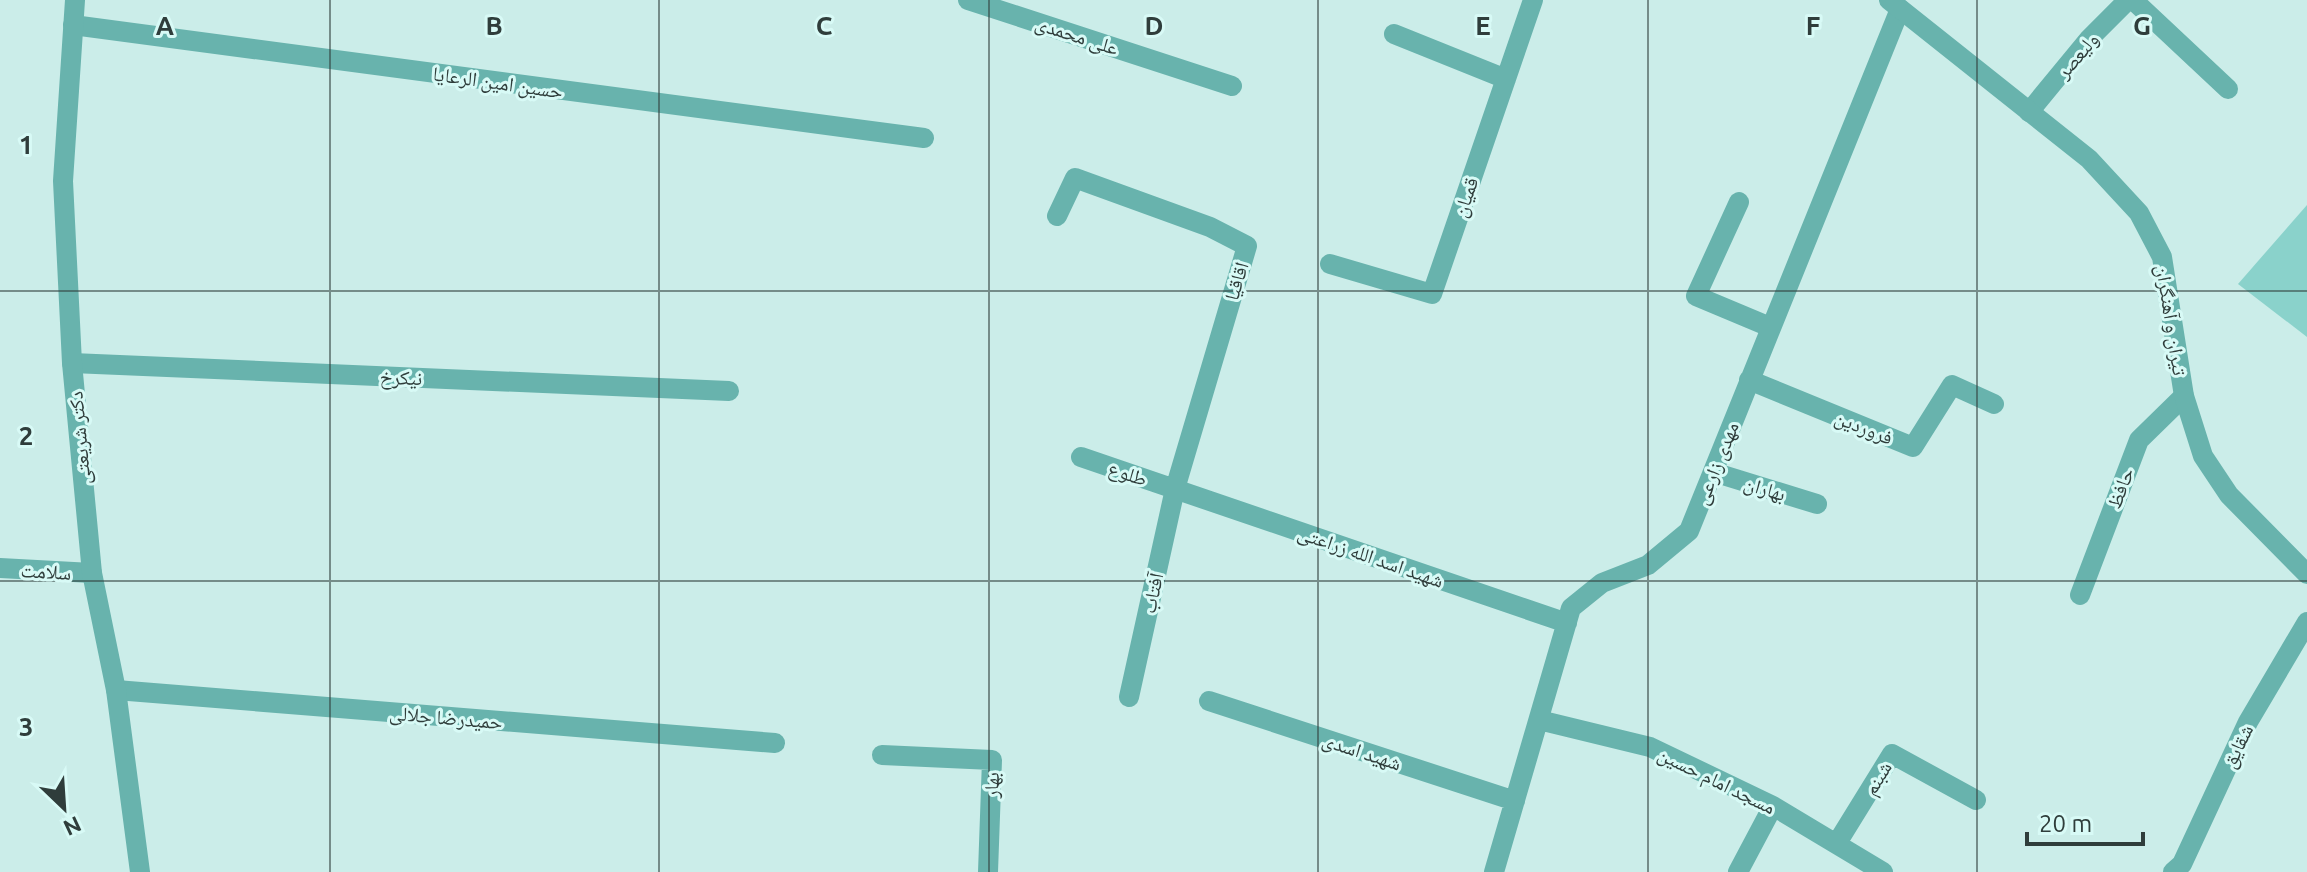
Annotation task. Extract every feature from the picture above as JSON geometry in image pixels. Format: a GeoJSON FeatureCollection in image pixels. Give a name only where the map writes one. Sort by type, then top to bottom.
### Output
{"type":"FeatureCollection","features":[{"type":"Feature","properties":{"kind":"street","name":"دکتر شریعتی"},"geometry":{"type":"LineString","coordinates":[[75,0],[63,181],[72,363],[92,573],[116,690],[140,872]]}},
{"type":"Feature","properties":{"kind":"street","name":"علی محمدی"},"geometry":{"type":"LineString","coordinates":[[968,0],[1232,86]]}},
{"type":"Feature","properties":{"kind":"street","name":"قمیان"},"geometry":{"type":"LineString","coordinates":[[1330,264],[1432,294],[1533,0]]}},
{"type":"Feature","properties":{"kind":"street"},"geometry":{"type":"LineString","coordinates":[[2130,0],[2228,89]]}},
{"type":"Feature","properties":{"kind":"street","name":"ولیعصر"},"geometry":{"type":"LineString","coordinates":[[2029,112],[2089,39],[2130,0]]}},
{"type":"Feature","properties":{"kind":"street","name":"تیران و آهنگران"},"geometry":{"type":"LineString","coordinates":[[1895,4],[2089,159],[2139,213],[2162,257],[2184,396],[2203,456],[2229,495],[2304,564]]}},
{"type":"Feature","properties":{"kind":"street","name":"مهدی زارعی"},"geometry":{"type":"LineString","coordinates":[[1494,872],[1571,608],[1602,583],[1648,565],[1689,531],[1895,4]]}},
{"type":"Feature","properties":{"kind":"street","name":"حسین امین الرعایا"},"geometry":{"type":"LineString","coordinates":[[73,25],[924,138]]}},
{"type":"Feature","properties":{"kind":"street"},"geometry":{"type":"LineString","coordinates":[[1394,34],[1506,79]]}},
{"type":"Feature","properties":{"kind":"street","name":"اقاقیا"},"geometry":{"type":"LineString","coordinates":[[1057,216],[1075,178],[1210,227],[1247,246],[1175,489]]}},
{"type":"Feature","properties":{"kind":"street"},"geometry":{"type":"LineString","coordinates":[[1739,202],[1696,296],[1770,327]]}},
{"type":"Feature","properties":{"kind":"street","name":"نیکرخ"},"geometry":{"type":"LineString","coordinates":[[72,363],[729,391]]}},
{"type":"Feature","properties":{"kind":"street","name":"فروردین"},"geometry":{"type":"LineString","coordinates":[[1749,380],[1913,447],[1952,385],[1994,404]]}},
{"type":"Feature","properties":{"kind":"street","name":"حافظ"},"geometry":{"type":"LineString","coordinates":[[2080,595],[2139,440],[2184,396]]}},
{"type":"Feature","properties":{"kind":"street","name":"طلوع"},"geometry":{"type":"LineString","coordinates":[[1081,457],[1175,489]]}},
{"type":"Feature","properties":{"kind":"street","name":"بهاران"},"geometry":{"type":"LineString","coordinates":[[1713,472],[1817,504]]}},
{"type":"Feature","properties":{"kind":"street","name":"شهید اسد الله زراعتی"},"geometry":{"type":"LineString","coordinates":[[1175,489],[1567,623]]}},
{"type":"Feature","properties":{"kind":"street","name":"آفتاب"},"geometry":{"type":"LineString","coordinates":[[1129,697],[1175,489]]}},
{"type":"Feature","properties":{"kind":"street","name":"سلامت"},"geometry":{"type":"LineString","coordinates":[[0,568],[92,573]]}},
{"type":"Feature","properties":{"kind":"street","name":"شقایق"},"geometry":{"type":"LineString","coordinates":[[2182,869],[2248,722],[2307,622]]}},
{"type":"Feature","properties":{"kind":"street","name":"حمیدرضا جلالی"},"geometry":{"type":"LineString","coordinates":[[116,690],[775,743]]}},
{"type":"Feature","properties":{"kind":"street","name":"شهید اسدی"},"geometry":{"type":"LineString","coordinates":[[1209,701],[1515,801]]}},
{"type":"Feature","properties":{"kind":"street","name":"مسجد امام حسین"},"geometry":{"type":"LineString","coordinates":[[1539,720],[1650,747],[1773,806],[1883,872]]}},
{"type":"Feature","properties":{"kind":"street","name":"شبنم"},"geometry":{"type":"LineString","coordinates":[[1837,843],[1892,754],[1976,800]]}},
{"type":"Feature","properties":{"kind":"street","name":"بهار"},"geometry":{"type":"LineString","coordinates":[[882,755],[992,760],[988,872]]}},
{"type":"Feature","properties":{"kind":"street"},"geometry":{"type":"LineString","coordinates":[[1738,872],[1773,806]]}},
{"type":"Feature","properties":{"kind":"shaded area"},"geometry":{"type":"Polygon","coordinates":[[[2307,205],[2307,337],[2238,284],[2307,205]]]}}]}
